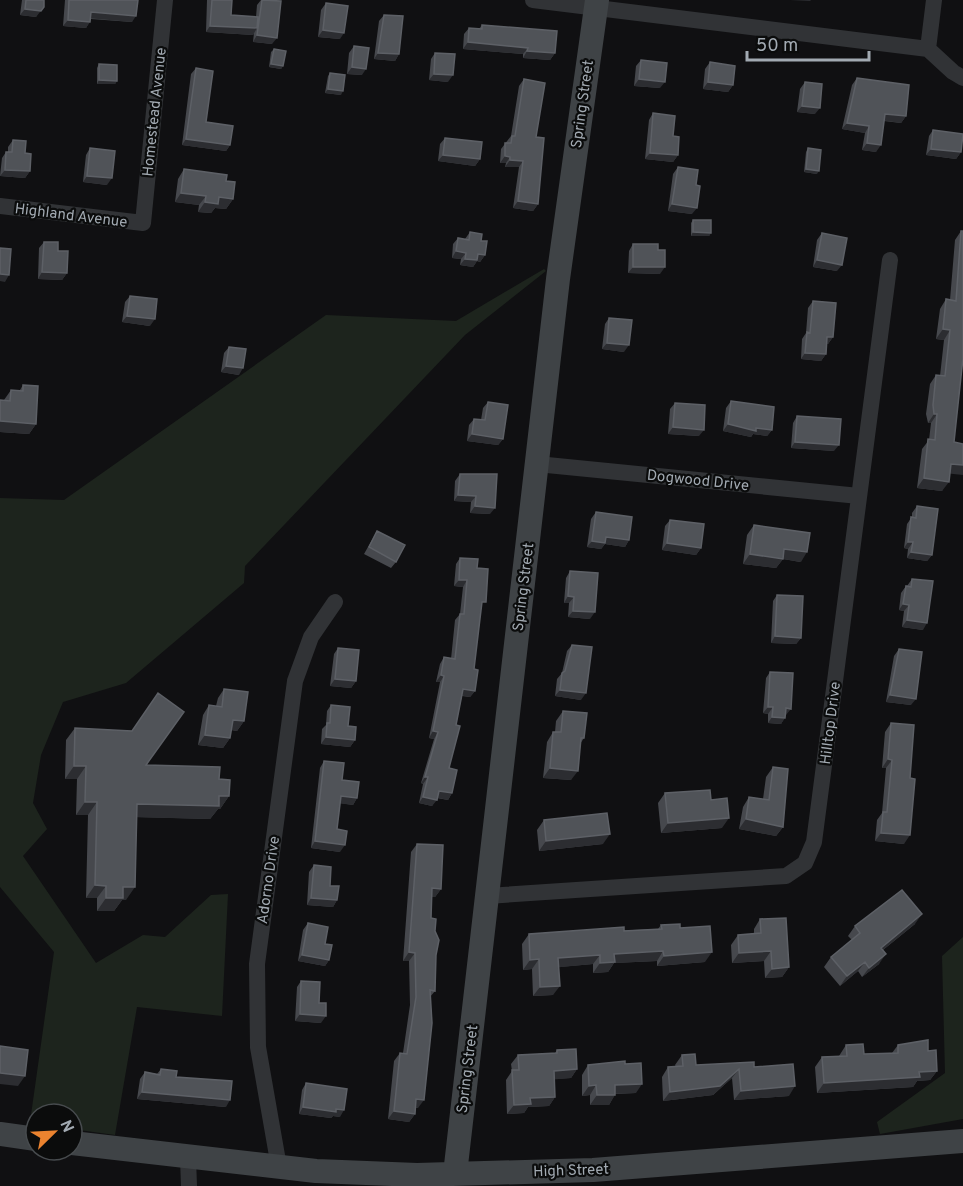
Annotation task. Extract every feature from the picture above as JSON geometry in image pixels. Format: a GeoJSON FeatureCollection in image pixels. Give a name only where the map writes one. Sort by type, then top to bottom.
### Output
{"type":"FeatureCollection","features":[{"type":"Feature","properties":{"kind":"street","name":"Homestead Avenue"},"geometry":{"type":"LineString","coordinates":[[143,223],[165,0]]}},
{"type":"Feature","properties":{"kind":"street"},"geometry":{"type":"LineString","coordinates":[[533,0],[596,4],[928,49],[963,78]]}},
{"type":"Feature","properties":{"kind":"street"},"geometry":{"type":"LineString","coordinates":[[928,49],[934,0]]}},
{"type":"Feature","properties":{"kind":"street","name":"Spring Street"},"geometry":{"type":"LineString","coordinates":[[455,1174],[558,279],[596,4]]}},
{"type":"Feature","properties":{"kind":"street","name":"Highland Avenue"},"geometry":{"type":"LineString","coordinates":[[0,206],[143,223]]}},
{"type":"Feature","properties":{"kind":"street","name":"Hilltop Drive"},"geometry":{"type":"LineString","coordinates":[[487,896],[786,876],[805,864],[814,842],[890,260]]}},
{"type":"Feature","properties":{"kind":"street","name":"Dogwood Drive"},"geometry":{"type":"LineString","coordinates":[[537,464],[859,496]]}},
{"type":"Feature","properties":{"kind":"street","name":"Adorno Drive"},"geometry":{"type":"LineString","coordinates":[[279,1167],[258,1047],[257,964],[295,681],[311,637],[335,602]]}},
{"type":"Feature","properties":{"kind":"street"},"geometry":{"type":"LineString","coordinates":[[0,1134],[24,1137]]}},
{"type":"Feature","properties":{"kind":"street","name":"High Street"},"geometry":{"type":"LineString","coordinates":[[84,1145],[279,1167],[349,1179],[593,1170],[963,1141]]}},
{"type":"Feature","properties":{"kind":"street"},"geometry":{"type":"LineString","coordinates":[[188,1158],[189,1186]]}},
{"type":"Feature","properties":{"kind":"shaded area"},"geometry":{"type":"Polygon","coordinates":[[[544,269],[546,271],[465,335],[245,566],[244,583],[126,683],[63,702],[41,755],[33,803],[47,829],[23,856],[96,963],[143,935],[165,937],[211,895],[228,894],[222,1016],[137,1007],[115,1135],[84,1131],[84,1102],[33,1102],[54,952],[0,887],[0,498],[64,500],[326,315],[456,321],[544,269]]]}},
{"type":"Feature","properties":{"kind":"shaded area"},"geometry":{"type":"Polygon","coordinates":[[[963,937],[963,1119],[880,1134],[877,1122],[945,1073],[942,956],[963,937]]]}},
{"type":"Feature","properties":{"kind":"building"},"geometry":{"type":"Polygon","coordinates":[[[26,0],[44,0],[44,7],[41,11],[25,9],[26,0]]]}},
{"type":"Feature","properties":{"kind":"building"},"geometry":{"type":"Polygon","coordinates":[[[69,0],[138,0],[136,16],[91,12],[90,22],[68,20],[69,0]]]}},
{"type":"Feature","properties":{"kind":"building"},"geometry":{"type":"Polygon","coordinates":[[[212,0],[232,0],[231,15],[258,17],[257,28],[210,26],[212,0]]]}},
{"type":"Feature","properties":{"kind":"building"},"geometry":{"type":"Polygon","coordinates":[[[262,0],[281,1],[277,38],[257,35],[262,0]]]}},
{"type":"Feature","properties":{"kind":"building"},"geometry":{"type":"Polygon","coordinates":[[[326,3],[348,6],[344,33],[323,30],[326,3]]]}},
{"type":"Feature","properties":{"kind":"building"},"geometry":{"type":"Polygon","coordinates":[[[384,15],[403,16],[399,54],[378,53],[384,15]]]}},
{"type":"Feature","properties":{"kind":"building"},"geometry":{"type":"Polygon","coordinates":[[[482,25],[557,31],[555,53],[468,42],[469,28],[482,29],[482,25]]]}},
{"type":"Feature","properties":{"kind":"building"},"geometry":{"type":"Polygon","coordinates":[[[354,46],[369,48],[366,69],[352,67],[354,46]]]}},
{"type":"Feature","properties":{"kind":"building"},"geometry":{"type":"Polygon","coordinates":[[[274,49],[286,51],[283,66],[271,64],[274,49]]]}},
{"type":"Feature","properties":{"kind":"building"},"geometry":{"type":"Polygon","coordinates":[[[435,53],[455,54],[453,75],[434,74],[435,53]]]}},
{"type":"Feature","properties":{"kind":"building"},"geometry":{"type":"Polygon","coordinates":[[[641,60],[667,63],[665,82],[639,79],[641,60]]]}},
{"type":"Feature","properties":{"kind":"building"},"geometry":{"type":"Polygon","coordinates":[[[710,62],[735,66],[733,85],[708,82],[710,62]]]}},
{"type":"Feature","properties":{"kind":"building"},"geometry":{"type":"Polygon","coordinates":[[[99,64],[117,65],[117,81],[99,80],[99,64]]]}},
{"type":"Feature","properties":{"kind":"building"},"geometry":{"type":"Polygon","coordinates":[[[196,68],[213,71],[206,122],[233,126],[230,145],[186,139],[196,68]]]}},
{"type":"Feature","properties":{"kind":"building"},"geometry":{"type":"Polygon","coordinates":[[[330,73],[345,75],[343,91],[328,89],[330,73]]]}},
{"type":"Feature","properties":{"kind":"building"},"geometry":{"type":"Polygon","coordinates":[[[857,78],[909,85],[906,116],[885,114],[881,145],[867,143],[869,126],[847,123],[857,78]]]}},
{"type":"Feature","properties":{"kind":"building"},"geometry":{"type":"Polygon","coordinates":[[[524,79],[545,83],[536,137],[544,138],[538,204],[518,201],[523,161],[510,160],[510,157],[505,156],[505,143],[511,143],[512,136],[515,136],[524,79]]]}},
{"type":"Feature","properties":{"kind":"building"},"geometry":{"type":"Polygon","coordinates":[[[805,82],[822,84],[820,108],[802,106],[805,82]]]}},
{"type":"Feature","properties":{"kind":"building"},"geometry":{"type":"Polygon","coordinates":[[[653,113],[675,116],[673,136],[679,137],[678,155],[650,153],[653,113]]]}},
{"type":"Feature","properties":{"kind":"building"},"geometry":{"type":"Polygon","coordinates":[[[933,130],[963,134],[961,152],[931,149],[933,130]]]}},
{"type":"Feature","properties":{"kind":"building"},"geometry":{"type":"Polygon","coordinates":[[[445,138],[482,142],[480,159],[443,155],[445,138]]]}},
{"type":"Feature","properties":{"kind":"building"},"geometry":{"type":"Polygon","coordinates":[[[13,140],[26,141],[25,153],[31,154],[30,171],[5,170],[6,152],[12,152],[13,140]]]}},
{"type":"Feature","properties":{"kind":"building"},"geometry":{"type":"Polygon","coordinates":[[[90,148],[115,151],[112,178],[87,176],[90,148]]]}},
{"type":"Feature","properties":{"kind":"building"},"geometry":{"type":"Polygon","coordinates":[[[808,148],[821,150],[819,171],[806,169],[808,148]]]}},
{"type":"Feature","properties":{"kind":"building"},"geometry":{"type":"Polygon","coordinates":[[[678,167],[698,170],[696,185],[700,186],[697,208],[672,204],[678,167]]]}},
{"type":"Feature","properties":{"kind":"building"},"geometry":{"type":"Polygon","coordinates":[[[184,169],[227,175],[226,181],[235,182],[233,199],[219,197],[218,204],[205,202],[206,196],[181,193],[184,169]]]}},
{"type":"Feature","properties":{"kind":"building"},"geometry":{"type":"Polygon","coordinates":[[[693,220],[711,220],[711,233],[693,232],[693,220]]]}},
{"type":"Feature","properties":{"kind":"building"},"geometry":{"type":"Polygon","coordinates":[[[961,231],[963,231],[963,358],[954,442],[963,444],[963,465],[951,464],[949,482],[924,478],[928,439],[935,440],[937,414],[934,414],[933,405],[936,375],[945,376],[950,330],[943,329],[946,299],[956,301],[961,231]]]}},
{"type":"Feature","properties":{"kind":"building"},"geometry":{"type":"Polygon","coordinates":[[[470,232],[482,234],[481,241],[487,241],[485,255],[478,254],[477,260],[465,259],[466,253],[456,251],[458,238],[469,240],[470,232]]]}},
{"type":"Feature","properties":{"kind":"building"},"geometry":{"type":"Polygon","coordinates":[[[822,233],[847,238],[842,265],[817,260],[822,233]]]}},
{"type":"Feature","properties":{"kind":"building"},"geometry":{"type":"Polygon","coordinates":[[[44,242],[58,242],[58,251],[68,251],[67,273],[42,272],[44,242]]]}},
{"type":"Feature","properties":{"kind":"building"},"geometry":{"type":"Polygon","coordinates":[[[633,244],[658,244],[658,250],[665,250],[665,267],[633,267],[633,244]]]}},
{"type":"Feature","properties":{"kind":"building"},"geometry":{"type":"Polygon","coordinates":[[[0,248],[11,249],[9,275],[0,274],[0,248]]]}},
{"type":"Feature","properties":{"kind":"building"},"geometry":{"type":"Polygon","coordinates":[[[130,296],[157,299],[155,319],[127,316],[130,296]]]}},
{"type":"Feature","properties":{"kind":"building"},"geometry":{"type":"Polygon","coordinates":[[[813,301],[836,303],[833,337],[827,337],[826,354],[805,353],[807,332],[810,333],[813,301]]]}},
{"type":"Feature","properties":{"kind":"building"},"geometry":{"type":"Polygon","coordinates":[[[609,318],[632,320],[629,345],[607,343],[609,318]]]}},
{"type":"Feature","properties":{"kind":"building"},"geometry":{"type":"Polygon","coordinates":[[[229,347],[246,349],[243,368],[226,366],[229,347]]]}},
{"type":"Feature","properties":{"kind":"building"},"geometry":{"type":"Polygon","coordinates":[[[23,385],[38,386],[36,424],[0,421],[0,400],[10,401],[11,390],[23,391],[23,385]]]}},
{"type":"Feature","properties":{"kind":"building"},"geometry":{"type":"Polygon","coordinates":[[[731,401],[774,407],[772,430],[756,428],[756,431],[728,424],[731,401]]]}},
{"type":"Feature","properties":{"kind":"building"},"geometry":{"type":"Polygon","coordinates":[[[488,402],[508,405],[503,439],[472,434],[474,419],[485,420],[488,402]]]}},
{"type":"Feature","properties":{"kind":"building"},"geometry":{"type":"Polygon","coordinates":[[[675,403],[705,405],[704,430],[673,427],[675,403]]]}},
{"type":"Feature","properties":{"kind":"building"},"geometry":{"type":"Polygon","coordinates":[[[797,416],[841,419],[839,445],[795,442],[797,416]]]}},
{"type":"Feature","properties":{"kind":"building"},"geometry":{"type":"Polygon","coordinates":[[[460,474],[497,474],[495,508],[475,506],[476,496],[458,495],[460,474]]]}},
{"type":"Feature","properties":{"kind":"building"},"geometry":{"type":"Polygon","coordinates":[[[917,506],[938,509],[932,555],[911,552],[913,542],[908,542],[911,517],[916,518],[917,506]]]}},
{"type":"Feature","properties":{"kind":"building"},"geometry":{"type":"Polygon","coordinates":[[[596,512],[632,517],[629,540],[606,537],[605,543],[592,541],[596,512]]]}},
{"type":"Feature","properties":{"kind":"building"},"geometry":{"type":"Polygon","coordinates":[[[670,520],[704,524],[701,548],[667,543],[670,520]]]}},
{"type":"Feature","properties":{"kind":"building"},"geometry":{"type":"Polygon","coordinates":[[[754,525],[810,533],[807,552],[784,549],[783,559],[750,554],[754,525]]]}},
{"type":"Feature","properties":{"kind":"building"},"geometry":{"type":"Polygon","coordinates":[[[377,531],[405,545],[396,562],[369,547],[377,531]]]}},
{"type":"Feature","properties":{"kind":"building"},"geometry":{"type":"Polygon","coordinates":[[[460,558],[478,559],[477,568],[488,569],[486,602],[482,602],[474,669],[478,670],[475,691],[463,689],[456,725],[460,726],[449,768],[457,770],[452,793],[439,791],[437,800],[423,797],[428,777],[425,777],[438,732],[433,731],[444,676],[441,675],[444,657],[455,659],[460,614],[464,614],[467,580],[459,580],[460,558]]]}},
{"type":"Feature","properties":{"kind":"building"},"geometry":{"type":"Polygon","coordinates":[[[570,571],[598,573],[595,612],[573,611],[574,597],[568,596],[570,571]]]}},
{"type":"Feature","properties":{"kind":"building"},"geometry":{"type":"Polygon","coordinates":[[[912,579],[933,581],[927,623],[907,620],[909,605],[903,604],[906,586],[911,587],[912,579]]]}},
{"type":"Feature","properties":{"kind":"building"},"geometry":{"type":"Polygon","coordinates":[[[777,595],[803,596],[801,638],[775,636],[777,595]]]}},
{"type":"Feature","properties":{"kind":"building"},"geometry":{"type":"Polygon","coordinates":[[[572,645],[592,647],[586,693],[560,690],[562,673],[565,671],[572,645]]]}},
{"type":"Feature","properties":{"kind":"building"},"geometry":{"type":"Polygon","coordinates":[[[338,648],[359,650],[356,681],[335,679],[338,648]]]}},
{"type":"Feature","properties":{"kind":"building"},"geometry":{"type":"Polygon","coordinates":[[[899,649],[922,652],[916,699],[890,695],[899,649]]]}},
{"type":"Feature","properties":{"kind":"building"},"geometry":{"type":"Polygon","coordinates":[[[770,672],[793,673],[791,709],[786,708],[785,718],[772,717],[773,707],[768,707],[770,672]]]}},
{"type":"Feature","properties":{"kind":"building"},"geometry":{"type":"Polygon","coordinates":[[[224,689],[248,692],[244,721],[233,720],[230,738],[205,735],[209,705],[222,707],[224,689]]]}},
{"type":"Feature","properties":{"kind":"building"},"geometry":{"type":"Polygon","coordinates":[[[158,693],[184,712],[146,765],[220,767],[219,779],[230,780],[229,796],[219,796],[219,806],[137,804],[135,887],[123,887],[123,898],[106,898],[106,886],[95,885],[97,802],[85,802],[86,766],[74,766],[75,728],[132,731],[158,693]]]}},
{"type":"Feature","properties":{"kind":"building"},"geometry":{"type":"Polygon","coordinates":[[[331,705],[350,707],[348,726],[356,727],[355,740],[326,737],[331,705]]]}},
{"type":"Feature","properties":{"kind":"building"},"geometry":{"type":"Polygon","coordinates":[[[563,711],[587,713],[584,738],[581,738],[578,771],[550,768],[553,732],[561,732],[563,711]]]}},
{"type":"Feature","properties":{"kind":"building"},"geometry":{"type":"Polygon","coordinates":[[[891,723],[914,725],[910,778],[915,779],[910,835],[881,833],[883,812],[887,812],[892,760],[888,759],[891,723]]]}},
{"type":"Feature","properties":{"kind":"building"},"geometry":{"type":"Polygon","coordinates":[[[324,761],[344,763],[342,780],[359,782],[357,798],[341,796],[337,829],[347,831],[345,845],[315,841],[324,761]]]}},
{"type":"Feature","properties":{"kind":"building"},"geometry":{"type":"Polygon","coordinates":[[[773,767],[788,769],[783,827],[746,819],[749,797],[769,800],[773,767]]]}},
{"type":"Feature","properties":{"kind":"building"},"geometry":{"type":"Polygon","coordinates":[[[710,790],[711,800],[727,798],[729,818],[668,823],[665,793],[710,790]]]}},
{"type":"Feature","properties":{"kind":"building"},"geometry":{"type":"Polygon","coordinates":[[[607,813],[610,834],[546,841],[544,820],[607,813]]]}},
{"type":"Feature","properties":{"kind":"building"},"geometry":{"type":"Polygon","coordinates":[[[417,844],[443,845],[441,889],[432,888],[431,918],[436,919],[435,931],[439,940],[436,955],[435,991],[430,990],[432,1023],[424,1100],[416,1099],[415,1114],[394,1111],[400,1053],[407,1054],[416,997],[415,953],[409,952],[417,844]]]}},
{"type":"Feature","properties":{"kind":"building"},"geometry":{"type":"Polygon","coordinates":[[[314,865],[331,867],[330,886],[339,886],[337,900],[311,898],[314,865]]]}},
{"type":"Feature","properties":{"kind":"building"},"geometry":{"type":"Polygon","coordinates":[[[902,890],[922,914],[881,948],[886,954],[869,968],[865,962],[847,976],[831,957],[860,933],[855,926],[902,890]]]}},
{"type":"Feature","properties":{"kind":"building"},"geometry":{"type":"Polygon","coordinates":[[[786,918],[789,967],[772,969],[771,951],[739,953],[738,935],[761,933],[760,919],[786,918]]]}},
{"type":"Feature","properties":{"kind":"building"},"geometry":{"type":"Polygon","coordinates":[[[308,923],[328,927],[325,944],[332,945],[329,960],[302,955],[308,923]]]}},
{"type":"Feature","properties":{"kind":"building"},"geometry":{"type":"Polygon","coordinates":[[[680,924],[680,928],[710,926],[712,952],[664,956],[663,951],[614,954],[615,962],[600,963],[600,955],[558,958],[560,986],[540,987],[539,959],[530,960],[529,934],[624,927],[624,931],[662,929],[661,925],[680,924]]]}},
{"type":"Feature","properties":{"kind":"building"},"geometry":{"type":"Polygon","coordinates":[[[301,981],[320,982],[319,1003],[326,1003],[326,1016],[300,1014],[301,981]]]}},
{"type":"Feature","properties":{"kind":"building"},"geometry":{"type":"Polygon","coordinates":[[[928,1040],[928,1051],[936,1050],[937,1071],[919,1072],[920,1077],[824,1083],[822,1057],[847,1056],[846,1045],[863,1044],[864,1054],[898,1053],[898,1045],[928,1040]]]}},
{"type":"Feature","properties":{"kind":"building"},"geometry":{"type":"Polygon","coordinates":[[[0,1046],[28,1050],[25,1076],[0,1073],[0,1046]]]}},
{"type":"Feature","properties":{"kind":"building"},"geometry":{"type":"Polygon","coordinates":[[[576,1049],[577,1069],[554,1071],[555,1097],[530,1098],[531,1104],[514,1105],[512,1070],[519,1070],[518,1055],[557,1053],[557,1050],[576,1049]]]}},
{"type":"Feature","properties":{"kind":"building"},"geometry":{"type":"Polygon","coordinates":[[[695,1054],[696,1065],[754,1062],[754,1067],[793,1064],[795,1086],[741,1091],[739,1069],[720,1086],[670,1092],[668,1067],[683,1066],[682,1055],[695,1054]]]}},
{"type":"Feature","properties":{"kind":"building"},"geometry":{"type":"Polygon","coordinates":[[[625,1061],[625,1064],[641,1063],[642,1084],[615,1085],[615,1095],[597,1095],[596,1085],[589,1086],[588,1065],[625,1061]]]}},
{"type":"Feature","properties":{"kind":"building"},"geometry":{"type":"Polygon","coordinates":[[[161,1069],[177,1071],[176,1077],[232,1081],[230,1100],[142,1092],[145,1072],[160,1075],[161,1069]]]}},
{"type":"Feature","properties":{"kind":"building"},"geometry":{"type":"Polygon","coordinates":[[[306,1083],[347,1089],[344,1110],[336,1109],[336,1112],[303,1107],[306,1083]]]}}]}
